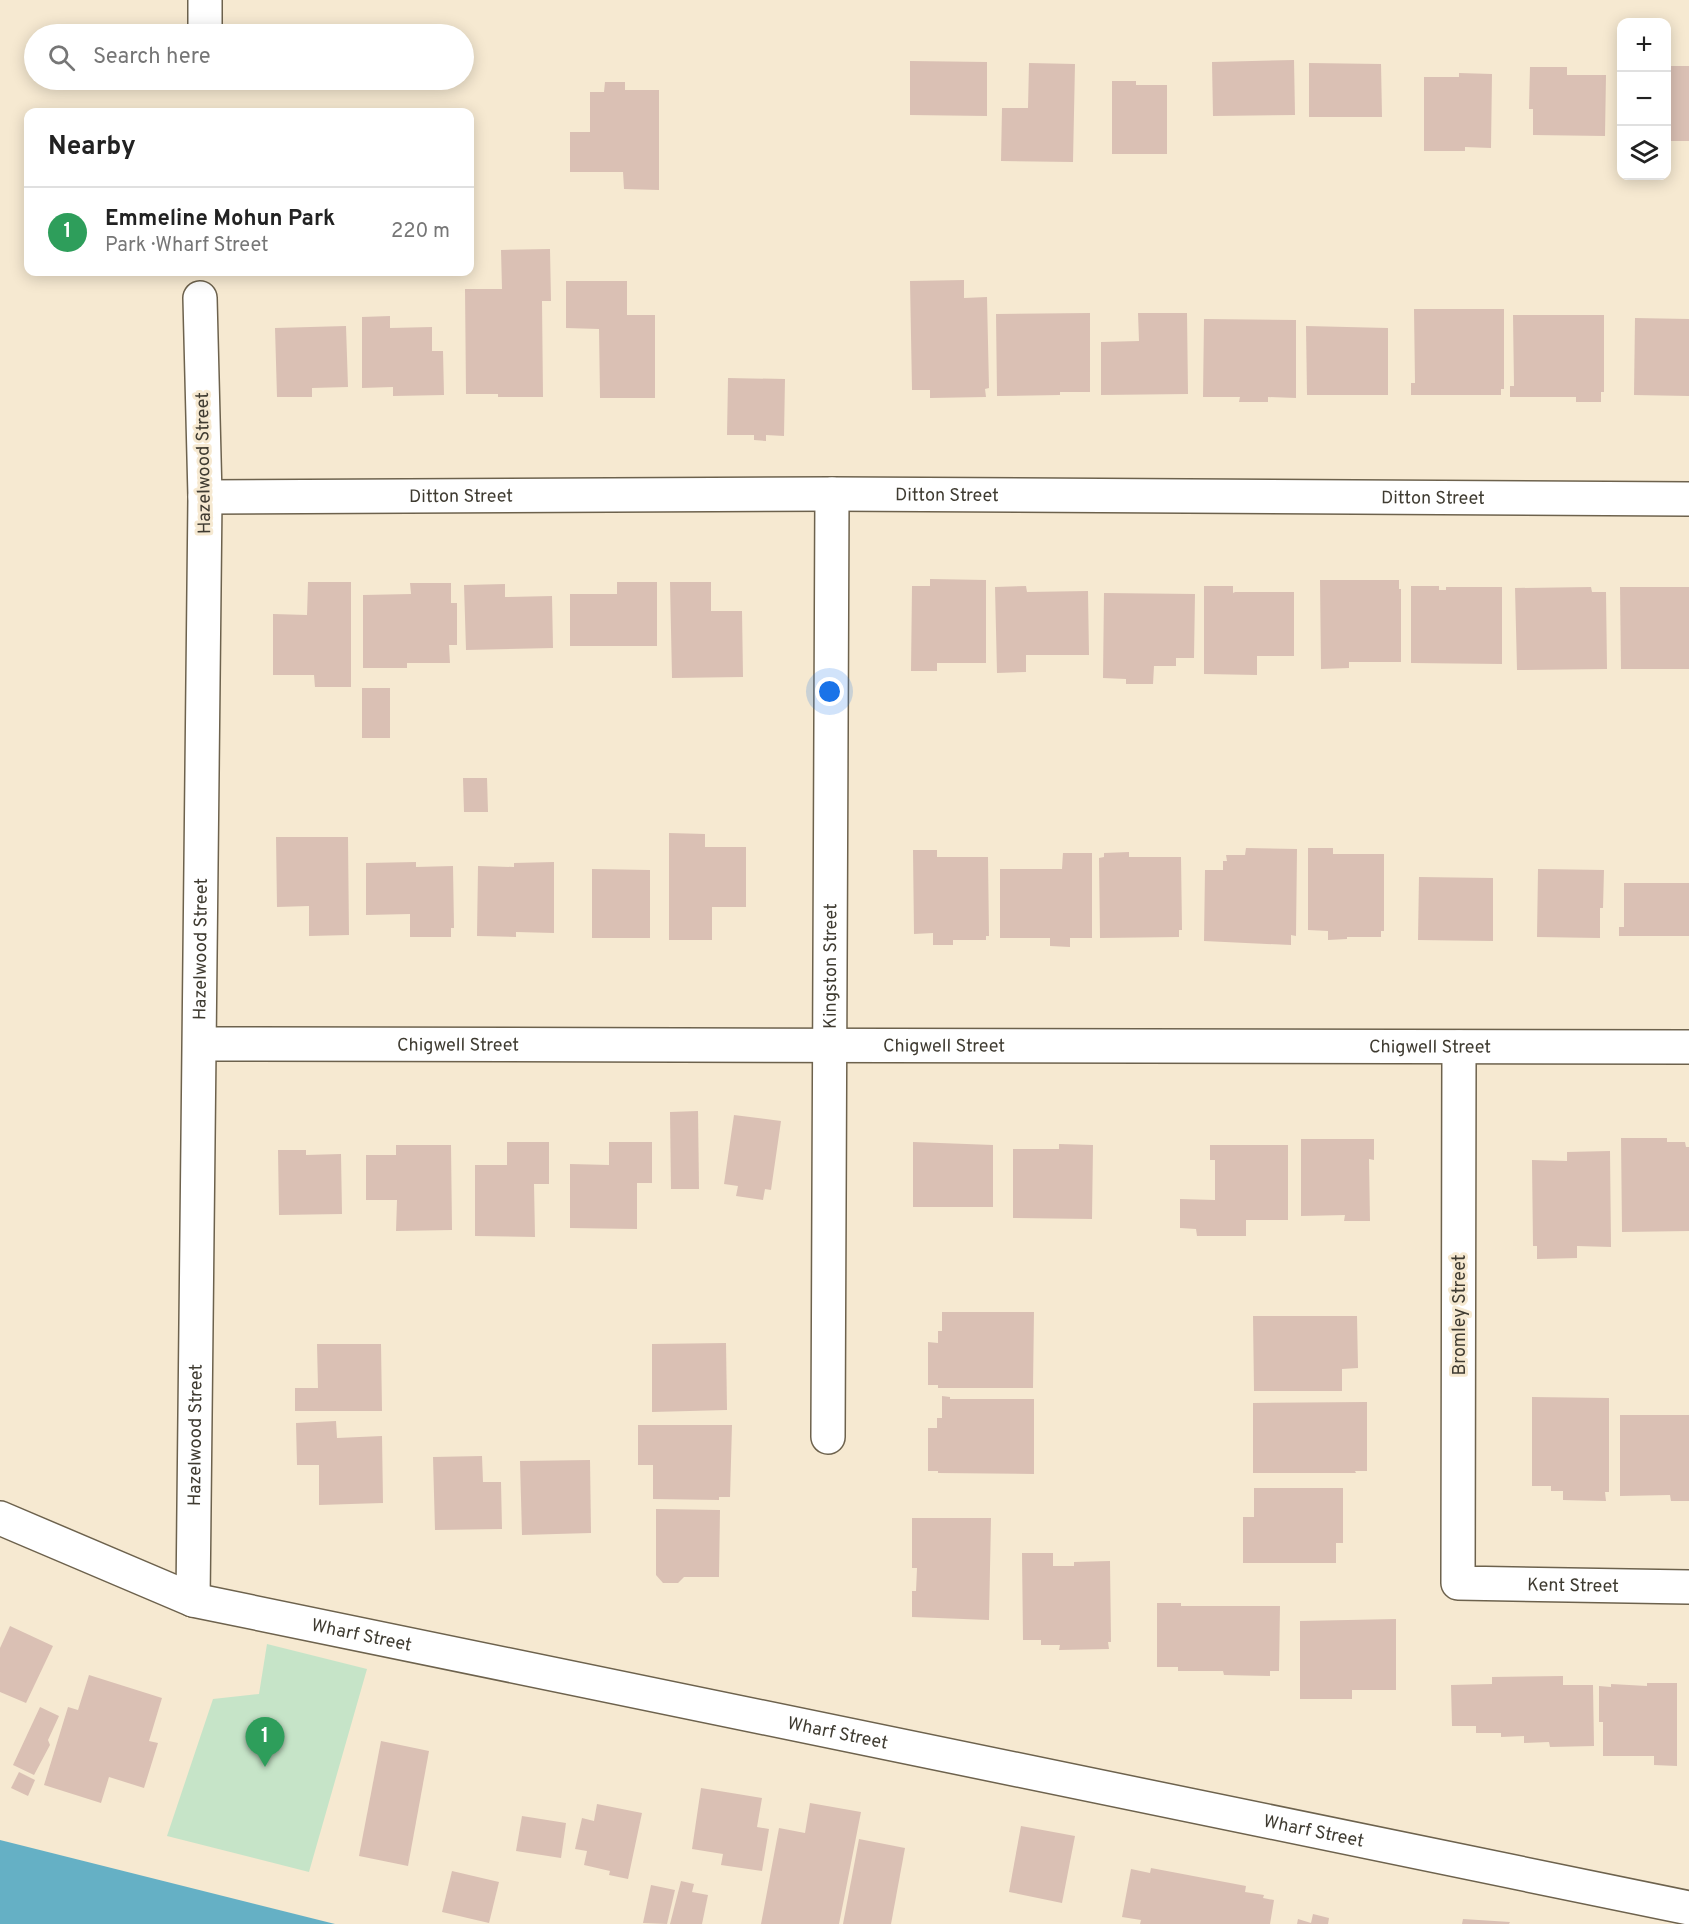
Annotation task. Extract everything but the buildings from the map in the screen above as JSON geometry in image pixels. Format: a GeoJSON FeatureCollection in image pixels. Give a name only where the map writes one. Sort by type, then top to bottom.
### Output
{"type":"FeatureCollection","features":[{"type":"Feature","properties":{"kind":"street"},"geometry":{"type":"LineString","coordinates":[[205,0],[205,24]]}},
{"type":"Feature","properties":{"kind":"street","name":"Hazelwood Street"},"geometry":{"type":"LineString","coordinates":[[193,1600],[205,497],[200,298]]}},
{"type":"Feature","properties":{"kind":"street","name":"Ditton Street"},"geometry":{"type":"LineString","coordinates":[[205,497],[832,494],[1689,499]]}},
{"type":"Feature","properties":{"kind":"street","name":"Kingston Street"},"geometry":{"type":"LineString","coordinates":[[828,1437],[832,494]]}},
{"type":"Feature","properties":{"kind":"street","name":"Chigwell Street"},"geometry":{"type":"LineString","coordinates":[[200,1044],[1689,1047]]}},
{"type":"Feature","properties":{"kind":"street","name":"Bromley Street"},"geometry":{"type":"LineString","coordinates":[[1458,1583],[1459,1047]]}},
{"type":"Feature","properties":{"kind":"street","name":"Wharf Street"},"geometry":{"type":"LineString","coordinates":[[0,1518],[193,1600],[1689,1908]]}},
{"type":"Feature","properties":{"kind":"street","name":"Kent Street"},"geometry":{"type":"LineString","coordinates":[[1458,1583],[1689,1587]]}},
{"type":"Feature","properties":{"kind":"green space"},"geometry":{"type":"Polygon","coordinates":[[[267,1644],[367,1669],[309,1872],[167,1836],[213,1699],[259,1694],[267,1644]]]}},
{"type":"Feature","properties":{"kind":"water"},"geometry":{"type":"Polygon","coordinates":[[[0,1840],[335,1924],[0,1924],[0,1840]]]}},
{"type":"Feature","properties":{"kind":"place","name":"Emmeline Mohun Park"},"geometry":{"type":"Point","coordinates":[265,1767]}}]}
